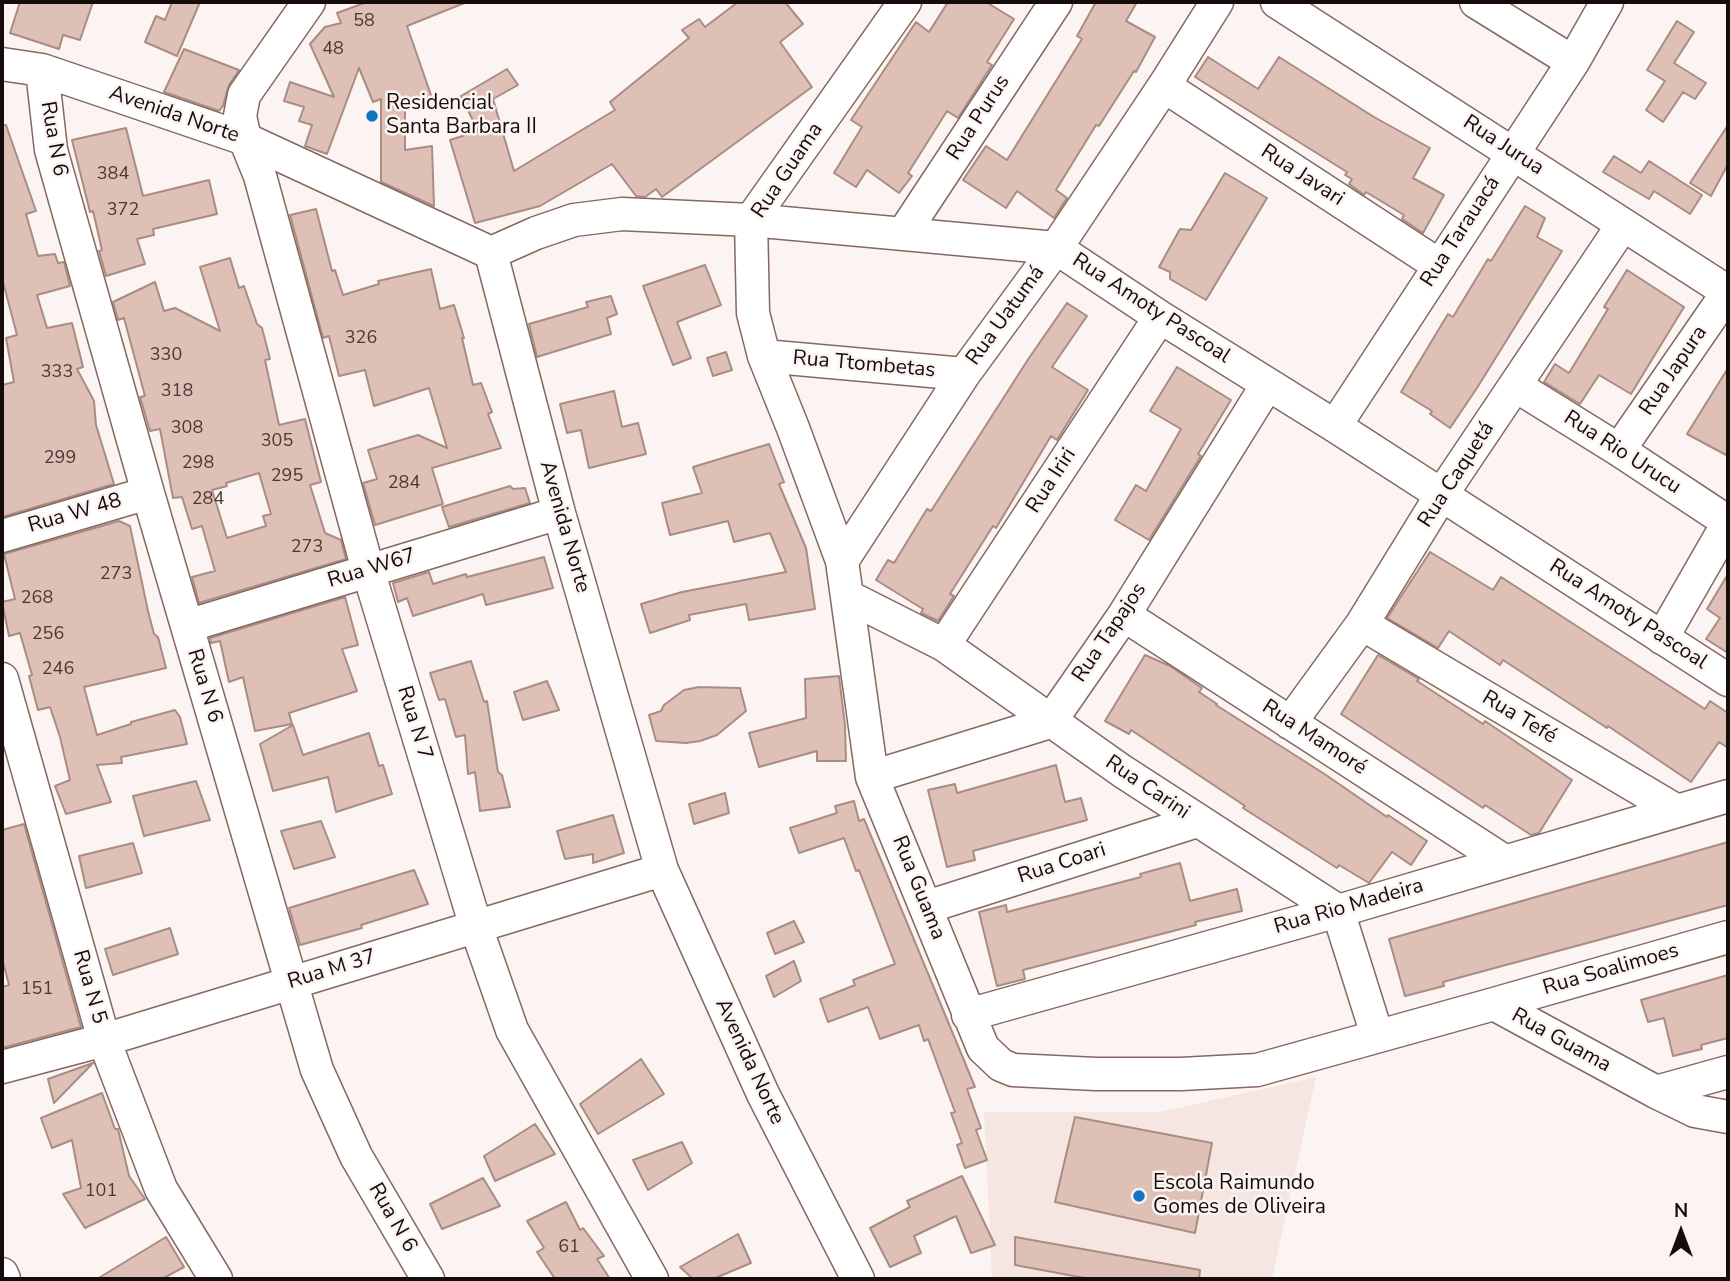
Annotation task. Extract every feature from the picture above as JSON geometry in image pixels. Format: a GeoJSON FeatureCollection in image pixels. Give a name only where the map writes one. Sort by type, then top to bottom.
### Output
{"type":"FeatureCollection","features":[{"type":"Feature","properties":{"kind":"street","name":"Rua Guama"},"geometry":{"type":"LineString","coordinates":[[905,2],[751,220],[753,313],[764,356],[842,561],[872,777],[927,907],[968,1015],[984,1048],[1001,1065],[1013,1070],[1096,1074],[1181,1074],[1257,1070],[1494,1004],[1695,1111],[1728,1117]]}},
{"type":"Feature","properties":{"kind":"street","name":"Rua Purus"},"geometry":{"type":"LineString","coordinates":[[903,234],[1056,2]]}},
{"type":"Feature","properties":{"kind":"street","name":"Rua Uatumá"},"geometry":{"type":"LineString","coordinates":[[842,561],[964,374],[1056,248],[1217,2]]}},
{"type":"Feature","properties":{"kind":"street","name":"Rua Jurua"},"geometry":{"type":"LineString","coordinates":[[1278,2],[1728,292]]}},
{"type":"Feature","properties":{"kind":"street"},"geometry":{"type":"LineString","coordinates":[[1476,2],[1573,62]]}},
{"type":"Feature","properties":{"kind":"street","name":"Rua Tarauacá"},"geometry":{"type":"LineString","coordinates":[[1335,426],[1573,62],[1607,2]]}},
{"type":"Feature","properties":{"kind":"street","name":"Rua N 7"},"geometry":{"type":"LineString","coordinates":[[296,7],[244,95],[240,116],[245,139],[260,176],[368,570],[476,928],[512,1030],[652,1279]]}},
{"type":"Feature","properties":{"kind":"street","name":"Avenida Norte"},"geometry":{"type":"LineString","coordinates":[[2,64],[42,70],[245,139],[491,253],[559,513],[662,870],[762,1094],[858,1279]]}},
{"type":"Feature","properties":{"kind":"street","name":"Rua N 6"},"geometry":{"type":"LineString","coordinates":[[42,70],[51,150],[317,1070],[356,1156],[428,1279]]}},
{"type":"Feature","properties":{"kind":"street","name":"Rua Javari"},"geometry":{"type":"LineString","coordinates":[[1164,86],[1440,266]]}},
{"type":"Feature","properties":{"kind":"street","name":"Rua Amoty Pascoal"},"geometry":{"type":"LineString","coordinates":[[491,253],[574,220],[622,214],[751,220],[1056,248],[1728,680]]}},
{"type":"Feature","properties":{"kind":"street","name":"Rua Caquetá"},"geometry":{"type":"LineString","coordinates":[[1290,723],[1362,624],[1442,494],[1622,226]]}},
{"type":"Feature","properties":{"kind":"street","name":"Rua Japura"},"geometry":{"type":"LineString","coordinates":[[1619,450],[1728,292]]}},
{"type":"Feature","properties":{"kind":"street","name":"Rua Iriri"},"geometry":{"type":"LineString","coordinates":[[944,645],[1160,317]]}},
{"type":"Feature","properties":{"kind":"street","name":"Rua Ttombetas"},"geometry":{"type":"LineString","coordinates":[[764,356],[964,374]]}},
{"type":"Feature","properties":{"kind":"street","name":"Rua Tapajos"},"geometry":{"type":"LineString","coordinates":[[1050,722],[1124,615],[1267,385]]}},
{"type":"Feature","properties":{"kind":"street","name":"Rua Rio Urucu"},"geometry":{"type":"LineString","coordinates":[[1516,386],[1728,522]]}},
{"type":"Feature","properties":{"kind":"street","name":"Rua W 48"},"geometry":{"type":"LineString","coordinates":[[2,536],[148,493]]}},
{"type":"Feature","properties":{"kind":"street","name":"Rua W67"},"geometry":{"type":"LineString","coordinates":[[187,626],[559,513]]}},
{"type":"Feature","properties":{"kind":"street"},"geometry":{"type":"LineString","coordinates":[[1661,638],[1728,522]]}},
{"type":"Feature","properties":{"kind":"street","name":"Rua Carini"},"geometry":{"type":"LineString","coordinates":[[847,596],[944,645],[1050,722],[1197,821],[1338,911]]}},
{"type":"Feature","properties":{"kind":"street","name":"Rua Mamoré"},"geometry":{"type":"LineString","coordinates":[[1124,615],[1504,861]]}},
{"type":"Feature","properties":{"kind":"street","name":"Rua Tefé"},"geometry":{"type":"LineString","coordinates":[[1362,624],[1677,811]]}},
{"type":"Feature","properties":{"kind":"street","name":"Rua N 5"},"geometry":{"type":"LineString","coordinates":[[2,679],[104,1040],[161,1189],[216,1279]]}},
{"type":"Feature","properties":{"kind":"street"},"geometry":{"type":"LineString","coordinates":[[872,777],[1050,722]]}},
{"type":"Feature","properties":{"kind":"street","name":"Rua Rio Madeira"},"geometry":{"type":"LineString","coordinates":[[968,1015],[1338,911],[1728,796]]}},
{"type":"Feature","properties":{"kind":"street","name":"Rua Coari"},"geometry":{"type":"LineString","coordinates":[[927,907],[1197,821]]}},
{"type":"Feature","properties":{"kind":"street","name":"Rua M 37"},"geometry":{"type":"LineString","coordinates":[[2,1067],[104,1040],[662,870]]}},
{"type":"Feature","properties":{"kind":"street"},"geometry":{"type":"LineString","coordinates":[[1338,911],[1377,1035]]}},
{"type":"Feature","properties":{"kind":"street","name":"Rua Soalimoes"},"geometry":{"type":"LineString","coordinates":[[1494,1004],[1728,937]]}},
{"type":"Feature","properties":{"kind":"street"},"geometry":{"type":"LineString","coordinates":[[1656,1092],[1728,1072]]}},
{"type":"Feature","properties":{"kind":"street"},"geometry":{"type":"LineString","coordinates":[[2,1274],[4,1279]]}},
{"type":"Feature","properties":{"kind":"shaded area","name":"Escola Raimundo Gomes de Oliveira"},"geometry":{"type":"Polygon","coordinates":[[[1316,1077],[1272,1279],[992,1279],[984,1112],[1160,1112],[1316,1077]]]}},
{"type":"Feature","properties":{"kind":"building"},"geometry":{"type":"Polygon","coordinates":[[[20,2],[93,2],[80,40],[63,35],[59,49],[10,33],[20,2]]]}},
{"type":"Feature","properties":{"kind":"building"},"geometry":{"type":"Polygon","coordinates":[[[172,2],[200,2],[177,56],[145,42],[156,16],[165,20],[172,2]]]}},
{"type":"Feature","properties":{"kind":"building"},"geometry":{"type":"Polygon","coordinates":[[[367,2],[467,2],[407,26],[432,98],[405,106],[405,150],[432,146],[434,206],[381,182],[381,99],[373,102],[359,68],[327,154],[305,146],[312,125],[299,121],[304,107],[284,101],[290,82],[334,97],[310,44],[325,27],[341,23],[337,13],[367,2]]]}},
{"type":"Feature","properties":{"kind":"building"},"geometry":{"type":"Polygon","coordinates":[[[738,2],[785,2],[803,24],[780,42],[812,87],[662,197],[656,189],[645,197],[636,196],[612,164],[540,206],[475,223],[450,140],[478,131],[461,96],[507,69],[518,85],[493,99],[514,171],[615,110],[610,102],[689,38],[682,30],[699,19],[705,27],[738,2]]]}},
{"type":"Feature","properties":{"kind":"building"},"geometry":{"type":"Polygon","coordinates":[[[948,2],[986,2],[1014,19],[987,62],[992,65],[958,118],[947,111],[908,173],[912,176],[899,193],[867,170],[856,187],[834,173],[862,127],[851,120],[916,22],[929,32],[948,2]]]}},
{"type":"Feature","properties":{"kind":"building"},"geometry":{"type":"Polygon","coordinates":[[[1096,2],[1137,2],[1126,21],[1155,37],[1136,72],[1134,71],[1099,126],[1096,125],[1056,190],[1067,198],[1054,218],[1017,191],[1006,208],[963,180],[986,146],[1007,160],[1082,39],[1077,36],[1096,2]]]}},
{"type":"Feature","properties":{"kind":"building"},"geometry":{"type":"Polygon","coordinates":[[[1677,21],[1694,32],[1674,63],[1706,83],[1695,99],[1683,92],[1663,122],[1646,110],[1665,81],[1647,70],[1677,21]]]}},
{"type":"Feature","properties":{"kind":"building"},"geometry":{"type":"Polygon","coordinates":[[[184,49],[239,70],[229,85],[219,111],[164,92],[184,49]]]}},
{"type":"Feature","properties":{"kind":"building"},"geometry":{"type":"Polygon","coordinates":[[[1208,57],[1258,89],[1279,57],[1374,117],[1430,148],[1413,178],[1444,195],[1423,233],[1402,219],[1404,215],[1366,192],[1364,195],[1349,184],[1352,179],[1345,175],[1347,172],[1195,77],[1208,57]]]}},
{"type":"Feature","properties":{"kind":"building"},"geometry":{"type":"Polygon","coordinates":[[[2,125],[6,125],[36,211],[26,214],[38,256],[55,254],[58,263],[64,262],[70,286],[37,295],[47,328],[72,323],[83,367],[77,369],[94,401],[96,425],[114,484],[2,517],[2,385],[14,382],[6,338],[17,335],[2,278],[2,125]]]}},
{"type":"Feature","properties":{"kind":"building"},"geometry":{"type":"Polygon","coordinates":[[[1728,125],[1728,164],[1711,196],[1690,183],[1728,125]]]}},
{"type":"Feature","properties":{"kind":"building"},"geometry":{"type":"Polygon","coordinates":[[[126,128],[143,196],[209,180],[217,214],[153,229],[154,235],[137,239],[145,264],[106,276],[93,211],[90,212],[72,140],[126,128]]]}},
{"type":"Feature","properties":{"kind":"building"},"geometry":{"type":"Polygon","coordinates":[[[1614,156],[1641,173],[1649,161],[1702,195],[1690,214],[1654,191],[1649,199],[1603,172],[1614,156]]]}},
{"type":"Feature","properties":{"kind":"building"},"geometry":{"type":"Polygon","coordinates":[[[1225,173],[1267,198],[1206,300],[1170,279],[1170,272],[1159,267],[1180,229],[1191,230],[1225,173]]]}},
{"type":"Feature","properties":{"kind":"building"},"geometry":{"type":"Polygon","coordinates":[[[1525,206],[1545,218],[1537,237],[1562,251],[1450,428],[1430,414],[1432,411],[1401,392],[1448,314],[1453,317],[1488,259],[1491,261],[1525,206]]]}},
{"type":"Feature","properties":{"kind":"building"},"geometry":{"type":"Polygon","coordinates":[[[316,209],[332,271],[335,270],[343,295],[379,284],[378,281],[431,269],[440,309],[454,305],[464,338],[473,385],[481,383],[492,412],[488,414],[501,448],[432,468],[443,504],[375,525],[363,483],[377,479],[368,450],[418,435],[447,448],[429,388],[374,406],[365,370],[339,376],[329,336],[323,338],[290,215],[316,209]]]}},
{"type":"Feature","properties":{"kind":"building"},"geometry":{"type":"Polygon","coordinates":[[[230,258],[239,288],[244,286],[257,324],[262,328],[270,359],[265,360],[279,425],[305,419],[321,482],[310,485],[325,533],[341,540],[346,559],[199,603],[192,577],[215,571],[202,526],[192,529],[182,497],[173,498],[160,429],[150,431],[140,397],[145,396],[124,318],[118,320],[113,302],[155,282],[164,311],[175,308],[220,331],[200,267],[230,258]],[[259,473],[212,490],[227,538],[266,526],[263,516],[271,514],[259,473]]]}},
{"type":"Feature","properties":{"kind":"building"},"geometry":{"type":"Polygon","coordinates":[[[705,265],[721,305],[677,322],[691,358],[673,365],[643,286],[705,265]]]}},
{"type":"Feature","properties":{"kind":"building"},"geometry":{"type":"Polygon","coordinates":[[[1627,270],[1684,307],[1631,394],[1599,375],[1580,404],[1544,382],[1555,364],[1569,373],[1608,309],[1604,307],[1627,270]]]}},
{"type":"Feature","properties":{"kind":"building"},"geometry":{"type":"Polygon","coordinates":[[[611,296],[617,314],[607,318],[611,334],[537,357],[529,324],[588,307],[586,302],[611,296]]]}},
{"type":"Feature","properties":{"kind":"building"},"geometry":{"type":"Polygon","coordinates":[[[1067,303],[1087,316],[1052,367],[1088,390],[1057,440],[1051,436],[996,528],[993,526],[950,594],[954,596],[938,621],[921,613],[923,609],[876,580],[888,560],[894,563],[927,509],[931,511],[1067,303]]]}},
{"type":"Feature","properties":{"kind":"building"},"geometry":{"type":"Polygon","coordinates":[[[726,352],[732,370],[713,376],[707,358],[726,352]]]}},
{"type":"Feature","properties":{"kind":"building"},"geometry":{"type":"Polygon","coordinates":[[[1177,367],[1231,400],[1198,454],[1201,456],[1149,540],[1115,520],[1136,485],[1146,491],[1181,429],[1150,411],[1177,367]]]}},
{"type":"Feature","properties":{"kind":"building"},"geometry":{"type":"Polygon","coordinates":[[[1728,368],[1728,456],[1687,434],[1728,368]]]}},
{"type":"Feature","properties":{"kind":"building"},"geometry":{"type":"Polygon","coordinates":[[[614,391],[622,427],[638,423],[646,454],[589,468],[581,430],[567,433],[560,404],[614,391]]]}},
{"type":"Feature","properties":{"kind":"building"},"geometry":{"type":"Polygon","coordinates":[[[769,444],[784,482],[779,484],[806,548],[815,609],[749,620],[746,604],[689,615],[690,620],[650,633],[641,604],[682,592],[786,572],[770,533],[734,542],[728,521],[670,535],[662,503],[702,493],[693,467],[769,444]]]}},
{"type":"Feature","properties":{"kind":"building"},"geometry":{"type":"Polygon","coordinates":[[[510,486],[513,489],[525,488],[530,503],[449,527],[442,507],[510,486]]]}},
{"type":"Feature","properties":{"kind":"building"},"geometry":{"type":"Polygon","coordinates":[[[119,521],[130,526],[148,611],[166,668],[84,687],[97,735],[175,710],[180,717],[187,744],[121,757],[122,763],[97,765],[111,802],[66,814],[55,786],[70,780],[60,737],[50,707],[38,710],[29,676],[32,675],[20,633],[9,636],[2,602],[15,599],[4,554],[119,521]]]}},
{"type":"Feature","properties":{"kind":"building"},"geometry":{"type":"Polygon","coordinates":[[[1430,552],[1493,590],[1501,577],[1705,709],[1710,701],[1728,713],[1728,748],[1719,742],[1691,782],[1503,660],[1500,665],[1449,631],[1438,648],[1387,618],[1430,552]]]}},
{"type":"Feature","properties":{"kind":"building"},"geometry":{"type":"Polygon","coordinates":[[[544,557],[553,588],[486,605],[483,594],[413,616],[407,598],[398,602],[393,583],[429,572],[433,584],[544,557]]]}},
{"type":"Feature","properties":{"kind":"building"},"geometry":{"type":"Polygon","coordinates":[[[1728,574],[1728,653],[1706,639],[1720,618],[1707,609],[1728,574]]]}},
{"type":"Feature","properties":{"kind":"building"},"geometry":{"type":"Polygon","coordinates":[[[345,597],[358,645],[342,649],[357,691],[289,713],[292,724],[255,731],[243,677],[229,682],[220,641],[211,643],[210,638],[345,597]]]}},
{"type":"Feature","properties":{"kind":"building"},"geometry":{"type":"Polygon","coordinates":[[[1145,655],[1170,666],[1202,688],[1199,692],[1216,705],[1427,841],[1411,865],[1392,852],[1369,883],[1339,865],[1337,868],[1243,808],[1245,806],[1131,730],[1129,734],[1105,721],[1145,655]]]}},
{"type":"Feature","properties":{"kind":"building"},"geometry":{"type":"Polygon","coordinates":[[[1378,655],[1419,679],[1417,681],[1483,724],[1485,721],[1572,780],[1539,833],[1531,835],[1485,805],[1483,808],[1341,714],[1378,655]]]}},
{"type":"Feature","properties":{"kind":"building"},"geometry":{"type":"Polygon","coordinates":[[[471,661],[484,702],[487,701],[498,772],[502,775],[510,807],[480,811],[475,772],[468,774],[465,735],[456,737],[445,699],[439,700],[430,673],[471,661]]]}},
{"type":"Feature","properties":{"kind":"building"},"geometry":{"type":"Polygon","coordinates":[[[839,676],[846,761],[817,761],[817,751],[759,767],[749,733],[806,718],[805,679],[839,676]]]}},
{"type":"Feature","properties":{"kind":"building"},"geometry":{"type":"Polygon","coordinates":[[[547,681],[559,710],[523,720],[514,692],[547,681]]]}},
{"type":"Feature","properties":{"kind":"building"},"geometry":{"type":"Polygon","coordinates":[[[699,687],[740,688],[746,711],[717,735],[700,741],[656,741],[649,715],[661,711],[664,705],[684,690],[699,687]]]}},
{"type":"Feature","properties":{"kind":"building"},"geometry":{"type":"Polygon","coordinates":[[[293,725],[303,755],[369,733],[379,766],[383,765],[392,794],[336,812],[328,777],[273,791],[260,744],[293,725]]]}},
{"type":"Feature","properties":{"kind":"building"},"geometry":{"type":"Polygon","coordinates":[[[1056,765],[1065,802],[1081,798],[1087,820],[973,851],[975,860],[947,867],[928,790],[955,784],[957,793],[1056,765]]]}},
{"type":"Feature","properties":{"kind":"building"},"geometry":{"type":"Polygon","coordinates":[[[196,781],[210,820],[144,836],[133,796],[196,781]]]}},
{"type":"Feature","properties":{"kind":"building"},"geometry":{"type":"Polygon","coordinates":[[[725,793],[729,813],[694,824],[689,804],[725,793]]]}},
{"type":"Feature","properties":{"kind":"building"},"geometry":{"type":"Polygon","coordinates":[[[854,801],[859,821],[864,819],[975,1087],[967,1089],[981,1128],[976,1130],[987,1160],[965,1168],[957,1145],[962,1143],[951,1113],[955,1112],[928,1039],[924,1041],[919,1025],[880,1039],[868,1007],[828,1022],[820,999],[855,985],[853,980],[895,964],[844,838],[799,853],[790,828],[837,813],[835,806],[854,801]]]}},
{"type":"Feature","properties":{"kind":"building"},"geometry":{"type":"Polygon","coordinates":[[[613,815],[624,853],[593,863],[593,854],[565,859],[557,831],[613,815]]]}},
{"type":"Feature","properties":{"kind":"building"},"geometry":{"type":"Polygon","coordinates":[[[321,821],[335,857],[294,869],[281,831],[321,821]]]}},
{"type":"Feature","properties":{"kind":"building"},"geometry":{"type":"Polygon","coordinates":[[[24,824],[81,1027],[2,1048],[2,987],[9,985],[2,958],[2,830],[24,824]]]}},
{"type":"Feature","properties":{"kind":"building"},"geometry":{"type":"Polygon","coordinates":[[[1728,842],[1728,905],[1443,982],[1444,986],[1405,996],[1389,939],[1728,842]]]}},
{"type":"Feature","properties":{"kind":"building"},"geometry":{"type":"Polygon","coordinates":[[[133,843],[142,873],[86,888],[79,856],[133,843]]]}},
{"type":"Feature","properties":{"kind":"building"},"geometry":{"type":"Polygon","coordinates":[[[1180,863],[1190,901],[1237,889],[1242,911],[1023,970],[1025,979],[997,986],[979,912],[1006,905],[1007,912],[1141,877],[1140,874],[1180,863]]]}},
{"type":"Feature","properties":{"kind":"building"},"geometry":{"type":"Polygon","coordinates":[[[414,870],[428,904],[361,925],[362,928],[300,945],[289,908],[414,870]]]}},
{"type":"Feature","properties":{"kind":"building"},"geometry":{"type":"Polygon","coordinates":[[[794,921],[804,942],[775,954],[767,933],[794,921]]]}},
{"type":"Feature","properties":{"kind":"building"},"geometry":{"type":"Polygon","coordinates":[[[170,928],[178,954],[113,975],[105,949],[170,928]]]}},
{"type":"Feature","properties":{"kind":"building"},"geometry":{"type":"Polygon","coordinates":[[[794,961],[801,981],[774,997],[766,976],[794,961]]]}},
{"type":"Feature","properties":{"kind":"building"},"geometry":{"type":"Polygon","coordinates":[[[1728,975],[1728,1038],[1701,1045],[1702,1049],[1673,1056],[1664,1018],[1648,1022],[1641,1000],[1728,975]]]}},
{"type":"Feature","properties":{"kind":"building"},"geometry":{"type":"Polygon","coordinates":[[[641,1059],[664,1094],[598,1134],[580,1104],[641,1059]]]}},
{"type":"Feature","properties":{"kind":"building"},"geometry":{"type":"Polygon","coordinates":[[[93,1063],[54,1103],[48,1079],[93,1063]]]}},
{"type":"Feature","properties":{"kind":"building"},"geometry":{"type":"Polygon","coordinates":[[[102,1093],[115,1129],[118,1129],[129,1176],[145,1199],[85,1228],[63,1194],[81,1188],[72,1140],[52,1148],[41,1118],[102,1093]]]}},
{"type":"Feature","properties":{"kind":"building"},"geometry":{"type":"Polygon","coordinates":[[[1075,1117],[1212,1143],[1195,1233],[1055,1202],[1075,1117]]]}},
{"type":"Feature","properties":{"kind":"building"},"geometry":{"type":"Polygon","coordinates":[[[535,1124],[555,1154],[495,1181],[484,1156],[535,1124]]]}},
{"type":"Feature","properties":{"kind":"building"},"geometry":{"type":"Polygon","coordinates":[[[682,1142],[692,1163],[648,1190],[633,1160],[682,1142]]]}},
{"type":"Feature","properties":{"kind":"building"},"geometry":{"type":"Polygon","coordinates":[[[962,1176],[995,1245],[971,1253],[956,1216],[914,1236],[921,1253],[890,1267],[870,1228],[910,1207],[907,1201],[962,1176]]]}},
{"type":"Feature","properties":{"kind":"building"},"geometry":{"type":"Polygon","coordinates":[[[483,1178],[500,1206],[442,1229],[430,1204],[483,1178]]]}},
{"type":"Feature","properties":{"kind":"building"},"geometry":{"type":"Polygon","coordinates":[[[566,1202],[580,1230],[583,1228],[604,1256],[597,1259],[610,1279],[555,1279],[537,1252],[544,1248],[527,1221],[566,1202]]]}},
{"type":"Feature","properties":{"kind":"building"},"geometry":{"type":"Polygon","coordinates":[[[738,1234],[751,1263],[713,1279],[693,1279],[680,1267],[738,1234]]]}},
{"type":"Feature","properties":{"kind":"building"},"geometry":{"type":"Polygon","coordinates":[[[166,1237],[184,1267],[162,1279],[97,1279],[166,1237]]]}},
{"type":"Feature","properties":{"kind":"building"},"geometry":{"type":"Polygon","coordinates":[[[1015,1237],[1200,1270],[1199,1279],[1090,1279],[1015,1265],[1015,1237]]]}},
{"type":"Feature","properties":{"kind":"place","name":"Residencial Santa Barbara II"},"geometry":{"type":"Point","coordinates":[372,116]}},
{"type":"Feature","properties":{"kind":"place","name":"Escola Raimundo Gomes de Oliveira"},"geometry":{"type":"Point","coordinates":[1139,1196]}}]}
